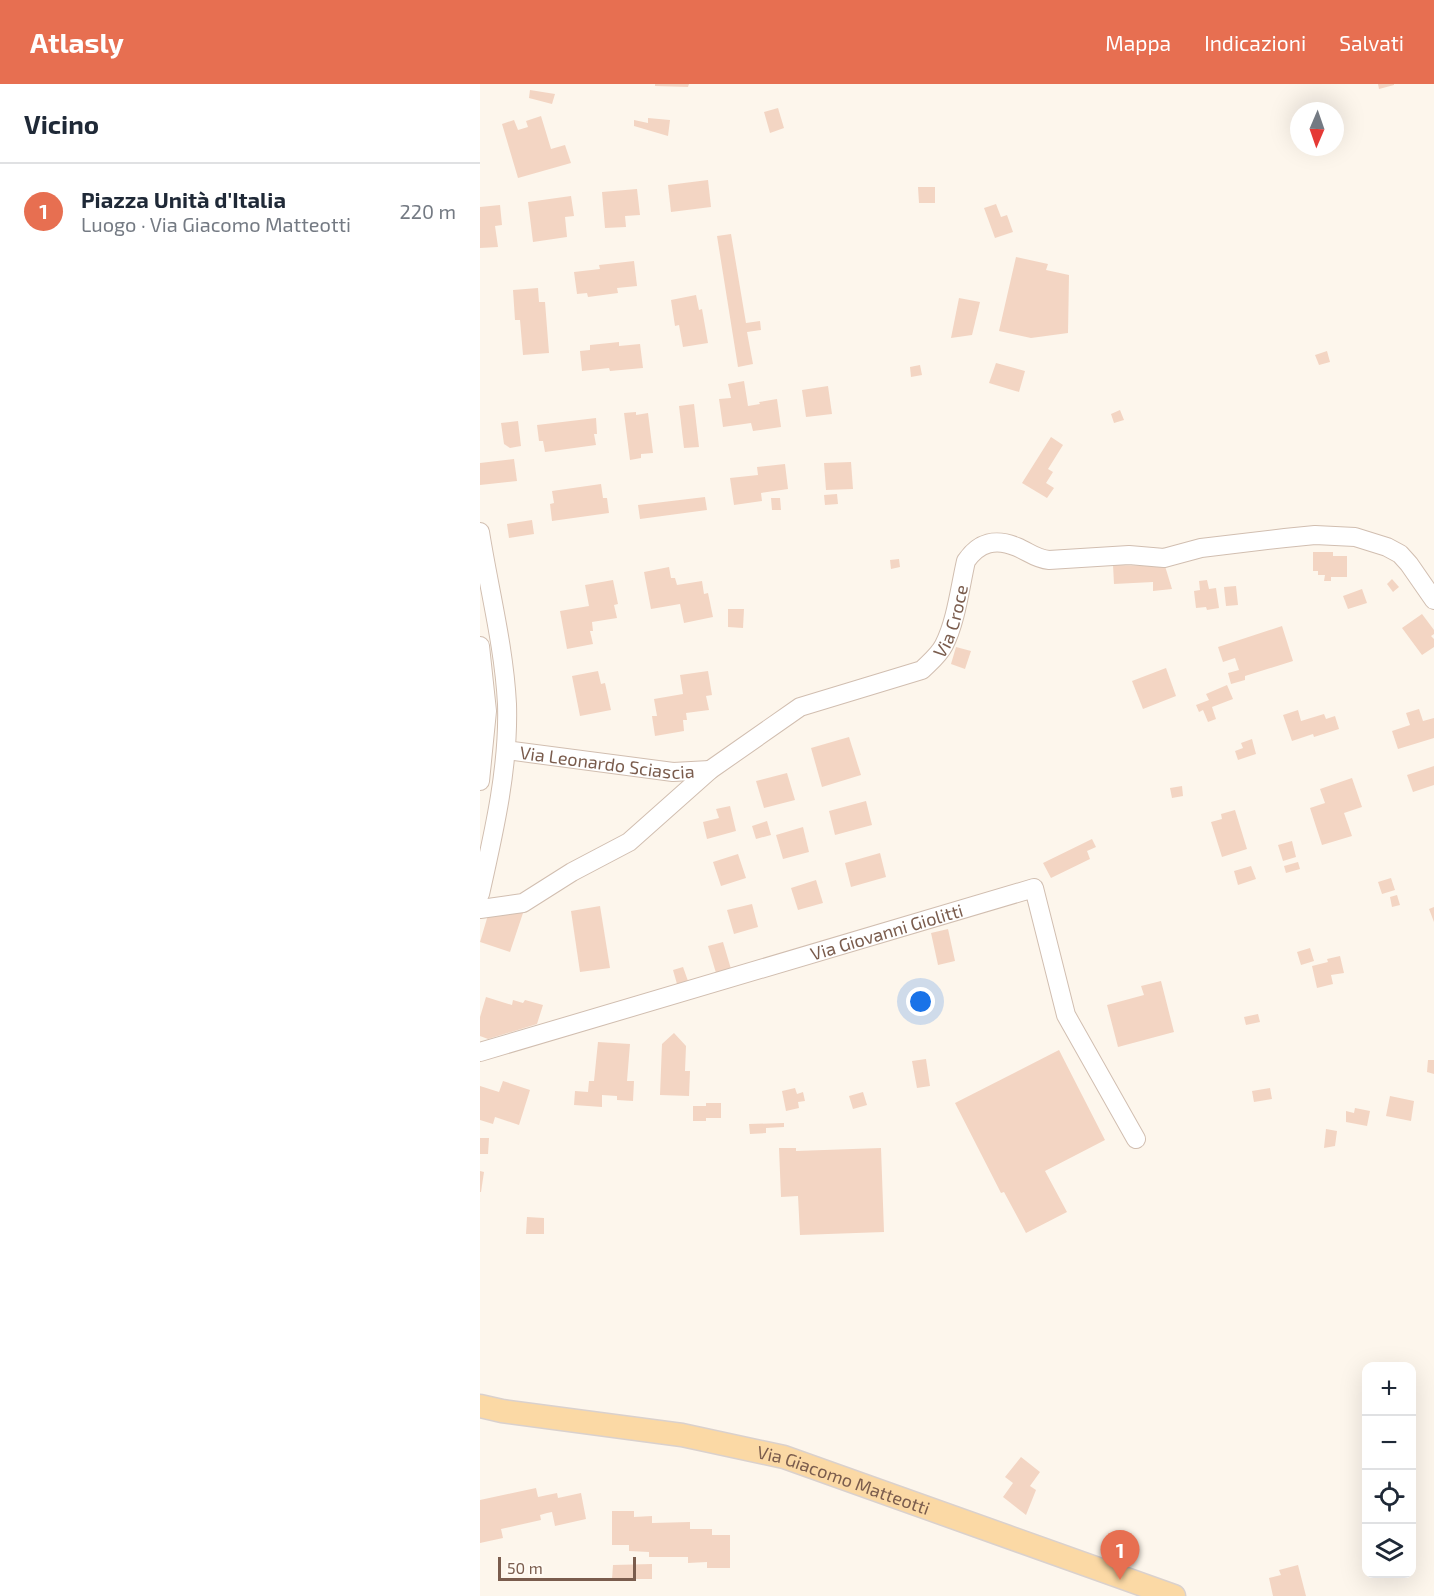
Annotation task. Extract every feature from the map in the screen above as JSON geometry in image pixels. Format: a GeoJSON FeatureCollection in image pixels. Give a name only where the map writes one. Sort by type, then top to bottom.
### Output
{"type":"FeatureCollection","features":[{"type":"Feature","properties":{"kind":"main road","name":"Via Giacomo Matteotti"},"geometry":{"type":"LineString","coordinates":[[480,1406],[491,1411],[682,1435],[784,1456],[1174,1596]]}},
{"type":"Feature","properties":{"kind":"street"},"geometry":{"type":"LineString","coordinates":[[480,532],[502,648],[507,704],[506,750],[494,828],[480,894]]}},
{"type":"Feature","properties":{"kind":"street","name":"Via Croce"},"geometry":{"type":"LineString","coordinates":[[480,909],[523,903],[572,872],[629,842],[710,770],[800,707],[922,670],[936,658],[944,646],[950,631],[966,561],[972,552],[992,542],[1003,542],[1040,559],[1049,560],[1129,555],[1164,558],[1201,548],[1285,538],[1315,535],[1354,537],[1387,547],[1400,554],[1434,600]]}},
{"type":"Feature","properties":{"kind":"street"},"geometry":{"type":"LineString","coordinates":[[480,646],[487,711],[480,781]]}},
{"type":"Feature","properties":{"kind":"street","name":"Via Leonardo Sciascia"},"geometry":{"type":"LineString","coordinates":[[506,750],[673,772],[710,770]]}},
{"type":"Feature","properties":{"kind":"street","name":"Via Giovanni Giolitti"},"geometry":{"type":"LineString","coordinates":[[480,1052],[1034,888],[1066,1015],[1136,1139]]}},
{"type":"Feature","properties":{"kind":"building"},"geometry":{"type":"Polygon","coordinates":[[[655,84],[689,84],[688,87],[655,86],[655,84]]]}},
{"type":"Feature","properties":{"kind":"building"},"geometry":{"type":"Polygon","coordinates":[[[1378,84],[1394,84],[1394,85],[1379,89],[1378,84]]]}},
{"type":"Feature","properties":{"kind":"building"},"geometry":{"type":"Polygon","coordinates":[[[530,90],[555,94],[552,104],[529,98],[530,90]]]}},
{"type":"Feature","properties":{"kind":"building"},"geometry":{"type":"Polygon","coordinates":[[[778,108],[784,128],[770,133],[764,112],[778,108]]]}},
{"type":"Feature","properties":{"kind":"building"},"geometry":{"type":"Polygon","coordinates":[[[541,116],[551,149],[565,145],[571,163],[518,178],[502,124],[514,120],[518,130],[528,127],[526,121],[541,116]]]}},
{"type":"Feature","properties":{"kind":"building"},"geometry":{"type":"Polygon","coordinates":[[[648,118],[670,120],[668,136],[634,126],[634,120],[648,123],[648,118]]]}},
{"type":"Feature","properties":{"kind":"building"},"geometry":{"type":"Polygon","coordinates":[[[708,180],[711,207],[671,212],[668,185],[708,180]]]}},
{"type":"Feature","properties":{"kind":"building"},"geometry":{"type":"Polygon","coordinates":[[[918,187],[935,187],[935,203],[919,203],[918,187]]]}},
{"type":"Feature","properties":{"kind":"building"},"geometry":{"type":"Polygon","coordinates":[[[637,189],[640,215],[625,216],[626,227],[605,228],[602,192],[637,189]]]}},
{"type":"Feature","properties":{"kind":"building"},"geometry":{"type":"Polygon","coordinates":[[[571,196],[574,216],[565,217],[567,237],[533,242],[528,202],[571,196]]]}},
{"type":"Feature","properties":{"kind":"building"},"geometry":{"type":"Polygon","coordinates":[[[996,204],[1001,217],[1007,215],[1013,232],[995,238],[984,208],[996,204]]]}},
{"type":"Feature","properties":{"kind":"building"},"geometry":{"type":"Polygon","coordinates":[[[500,205],[502,225],[495,226],[498,247],[480,248],[480,207],[500,205]]]}},
{"type":"Feature","properties":{"kind":"building"},"geometry":{"type":"Polygon","coordinates":[[[731,234],[746,323],[760,321],[761,330],[747,332],[753,364],[738,367],[717,236],[731,234]]]}},
{"type":"Feature","properties":{"kind":"building"},"geometry":{"type":"Polygon","coordinates":[[[1016,257],[1048,264],[1046,270],[1069,275],[1068,333],[1031,338],[999,331],[1016,257]]]}},
{"type":"Feature","properties":{"kind":"building"},"geometry":{"type":"Polygon","coordinates":[[[634,261],[637,286],[617,288],[618,293],[588,297],[587,293],[577,294],[574,272],[600,269],[599,265],[634,261]]]}},
{"type":"Feature","properties":{"kind":"building"},"geometry":{"type":"Polygon","coordinates":[[[538,288],[539,302],[545,302],[549,353],[523,355],[520,320],[515,320],[513,290],[538,288]]]}},
{"type":"Feature","properties":{"kind":"building"},"geometry":{"type":"Polygon","coordinates":[[[696,295],[699,310],[702,309],[708,343],[683,347],[679,325],[675,326],[671,300],[696,295]]]}},
{"type":"Feature","properties":{"kind":"building"},"geometry":{"type":"Polygon","coordinates":[[[959,298],[980,302],[972,335],[951,338],[959,298]]]}},
{"type":"Feature","properties":{"kind":"building"},"geometry":{"type":"Polygon","coordinates":[[[619,342],[619,346],[640,344],[643,368],[582,371],[580,351],[590,350],[590,345],[619,342]]]}},
{"type":"Feature","properties":{"kind":"building"},"geometry":{"type":"Polygon","coordinates":[[[1327,351],[1330,362],[1319,365],[1315,355],[1327,351]]]}},
{"type":"Feature","properties":{"kind":"building"},"geometry":{"type":"Polygon","coordinates":[[[996,363],[1025,371],[1019,392],[989,383],[996,363]]]}},
{"type":"Feature","properties":{"kind":"building"},"geometry":{"type":"Polygon","coordinates":[[[920,365],[922,375],[911,377],[910,367],[920,365]]]}},
{"type":"Feature","properties":{"kind":"building"},"geometry":{"type":"Polygon","coordinates":[[[744,381],[748,406],[777,399],[781,427],[753,431],[751,423],[723,427],[719,399],[731,398],[728,384],[744,381]]]}},
{"type":"Feature","properties":{"kind":"building"},"geometry":{"type":"Polygon","coordinates":[[[828,386],[832,414],[806,417],[802,390],[828,386]]]}},
{"type":"Feature","properties":{"kind":"building"},"geometry":{"type":"Polygon","coordinates":[[[694,404],[699,447],[684,448],[679,406],[694,404]]]}},
{"type":"Feature","properties":{"kind":"building"},"geometry":{"type":"Polygon","coordinates":[[[1120,410],[1124,420],[1114,423],[1111,414],[1120,410]]]}},
{"type":"Feature","properties":{"kind":"building"},"geometry":{"type":"Polygon","coordinates":[[[636,412],[636,415],[648,413],[653,453],[641,454],[641,458],[630,460],[624,413],[636,412]]]}},
{"type":"Feature","properties":{"kind":"building"},"geometry":{"type":"Polygon","coordinates":[[[596,418],[597,434],[594,434],[596,445],[545,452],[543,441],[539,441],[537,425],[596,418]]]}},
{"type":"Feature","properties":{"kind":"building"},"geometry":{"type":"Polygon","coordinates":[[[518,421],[521,446],[510,448],[504,444],[501,423],[518,421]]]}},
{"type":"Feature","properties":{"kind":"building"},"geometry":{"type":"Polygon","coordinates":[[[1051,437],[1063,445],[1048,469],[1053,472],[1046,483],[1054,488],[1047,498],[1022,483],[1051,437]]]}},
{"type":"Feature","properties":{"kind":"building"},"geometry":{"type":"Polygon","coordinates":[[[514,459],[517,481],[480,485],[480,463],[514,459]]]}},
{"type":"Feature","properties":{"kind":"building"},"geometry":{"type":"Polygon","coordinates":[[[851,462],[853,489],[826,490],[824,463],[851,462]]]}},
{"type":"Feature","properties":{"kind":"building"},"geometry":{"type":"Polygon","coordinates":[[[785,464],[788,489],[761,493],[762,501],[734,505],[730,478],[758,475],[757,467],[785,464]]]}},
{"type":"Feature","properties":{"kind":"building"},"geometry":{"type":"Polygon","coordinates":[[[601,484],[603,498],[607,498],[609,513],[552,521],[550,504],[554,503],[552,491],[601,484]]]}},
{"type":"Feature","properties":{"kind":"building"},"geometry":{"type":"Polygon","coordinates":[[[837,494],[838,504],[825,505],[824,495],[837,494]]]}},
{"type":"Feature","properties":{"kind":"building"},"geometry":{"type":"Polygon","coordinates":[[[705,497],[707,510],[640,519],[638,505],[705,497]]]}},
{"type":"Feature","properties":{"kind":"building"},"geometry":{"type":"Polygon","coordinates":[[[771,498],[780,498],[781,510],[772,510],[771,498]]]}},
{"type":"Feature","properties":{"kind":"building"},"geometry":{"type":"Polygon","coordinates":[[[532,520],[534,534],[509,538],[507,524],[532,520]]]}},
{"type":"Feature","properties":{"kind":"building"},"geometry":{"type":"Polygon","coordinates":[[[1313,552],[1333,552],[1333,556],[1347,556],[1347,577],[1331,577],[1331,581],[1324,581],[1325,575],[1318,575],[1318,571],[1313,571],[1313,552]]]}},
{"type":"Feature","properties":{"kind":"building"},"geometry":{"type":"Polygon","coordinates":[[[899,559],[900,567],[891,569],[890,560],[899,559]]]}},
{"type":"Feature","properties":{"kind":"building"},"geometry":{"type":"Polygon","coordinates":[[[1113,565],[1165,566],[1172,589],[1153,591],[1153,582],[1114,584],[1113,565]]]}},
{"type":"Feature","properties":{"kind":"building"},"geometry":{"type":"Polygon","coordinates":[[[669,567],[671,578],[675,578],[677,585],[702,581],[704,594],[708,593],[713,617],[684,623],[680,604],[651,609],[644,572],[669,567]]]}},
{"type":"Feature","properties":{"kind":"building"},"geometry":{"type":"Polygon","coordinates":[[[1392,579],[1399,587],[1393,592],[1387,584],[1392,579]]]}},
{"type":"Feature","properties":{"kind":"building"},"geometry":{"type":"Polygon","coordinates":[[[613,580],[618,604],[614,605],[617,618],[592,622],[593,631],[590,631],[593,644],[567,649],[560,611],[589,606],[585,585],[613,580]]]}},
{"type":"Feature","properties":{"kind":"building"},"geometry":{"type":"Polygon","coordinates":[[[1207,580],[1209,589],[1216,588],[1219,608],[1207,610],[1206,607],[1196,608],[1194,591],[1200,590],[1199,581],[1207,580]]]}},
{"type":"Feature","properties":{"kind":"building"},"geometry":{"type":"Polygon","coordinates":[[[1236,586],[1238,605],[1226,606],[1224,587],[1236,586]]]}},
{"type":"Feature","properties":{"kind":"building"},"geometry":{"type":"Polygon","coordinates":[[[1362,589],[1367,603],[1348,609],[1343,596],[1362,589]]]}},
{"type":"Feature","properties":{"kind":"building"},"geometry":{"type":"Polygon","coordinates":[[[728,609],[744,609],[743,628],[728,627],[728,609]]]}},
{"type":"Feature","properties":{"kind":"building"},"geometry":{"type":"Polygon","coordinates":[[[1422,614],[1434,630],[1431,636],[1434,639],[1434,647],[1422,655],[1402,628],[1422,614]]]}},
{"type":"Feature","properties":{"kind":"building"},"geometry":{"type":"Polygon","coordinates":[[[1282,626],[1293,661],[1245,676],[1245,680],[1231,684],[1228,673],[1239,670],[1235,658],[1223,662],[1218,647],[1282,626]]]}},
{"type":"Feature","properties":{"kind":"building"},"geometry":{"type":"Polygon","coordinates":[[[956,647],[971,651],[965,669],[951,664],[956,647]]]}},
{"type":"Feature","properties":{"kind":"building"},"geometry":{"type":"Polygon","coordinates":[[[1166,668],[1176,696],[1143,709],[1132,681],[1166,668]]]}},
{"type":"Feature","properties":{"kind":"building"},"geometry":{"type":"Polygon","coordinates":[[[598,671],[601,684],[605,683],[611,710],[580,716],[572,676],[598,671]]]}},
{"type":"Feature","properties":{"kind":"building"},"geometry":{"type":"Polygon","coordinates":[[[708,671],[712,695],[706,696],[709,710],[686,713],[687,720],[683,720],[684,731],[655,736],[652,716],[657,716],[654,699],[683,694],[680,675],[708,671]]]}},
{"type":"Feature","properties":{"kind":"building"},"geometry":{"type":"Polygon","coordinates":[[[1227,685],[1233,699],[1212,707],[1216,719],[1208,722],[1203,710],[1199,712],[1196,705],[1209,700],[1206,694],[1227,685]]]}},
{"type":"Feature","properties":{"kind":"building"},"geometry":{"type":"Polygon","coordinates":[[[1419,709],[1423,721],[1434,718],[1434,738],[1398,749],[1392,731],[1410,725],[1406,713],[1419,709]]]}},
{"type":"Feature","properties":{"kind":"building"},"geometry":{"type":"Polygon","coordinates":[[[1298,710],[1301,721],[1324,714],[1326,719],[1335,716],[1339,729],[1292,741],[1283,715],[1298,710]]]}},
{"type":"Feature","properties":{"kind":"building"},"geometry":{"type":"Polygon","coordinates":[[[849,737],[861,775],[822,787],[811,748],[849,737]]]}},
{"type":"Feature","properties":{"kind":"building"},"geometry":{"type":"Polygon","coordinates":[[[1252,739],[1256,754],[1238,760],[1235,751],[1243,748],[1241,743],[1252,739]]]}},
{"type":"Feature","properties":{"kind":"building"},"geometry":{"type":"Polygon","coordinates":[[[1434,766],[1434,785],[1413,792],[1407,775],[1434,766]]]}},
{"type":"Feature","properties":{"kind":"building"},"geometry":{"type":"Polygon","coordinates":[[[787,773],[795,800],[764,808],[756,781],[787,773]]]}},
{"type":"Feature","properties":{"kind":"building"},"geometry":{"type":"Polygon","coordinates":[[[1352,778],[1362,807],[1344,813],[1352,836],[1322,845],[1310,808],[1325,803],[1320,789],[1352,778]]]}},
{"type":"Feature","properties":{"kind":"building"},"geometry":{"type":"Polygon","coordinates":[[[1182,786],[1183,796],[1172,798],[1170,788],[1182,786]]]}},
{"type":"Feature","properties":{"kind":"building"},"geometry":{"type":"Polygon","coordinates":[[[866,801],[872,825],[835,835],[829,811],[866,801]]]}},
{"type":"Feature","properties":{"kind":"building"},"geometry":{"type":"Polygon","coordinates":[[[730,806],[736,831],[707,839],[703,822],[719,818],[716,809],[730,806]]]}},
{"type":"Feature","properties":{"kind":"building"},"geometry":{"type":"Polygon","coordinates":[[[1235,810],[1247,849],[1222,857],[1211,822],[1222,819],[1221,814],[1235,810]]]}},
{"type":"Feature","properties":{"kind":"building"},"geometry":{"type":"Polygon","coordinates":[[[767,821],[771,835],[756,839],[752,826],[767,821]]]}},
{"type":"Feature","properties":{"kind":"building"},"geometry":{"type":"Polygon","coordinates":[[[803,827],[809,852],[783,859],[776,835],[803,827]]]}},
{"type":"Feature","properties":{"kind":"building"},"geometry":{"type":"Polygon","coordinates":[[[1092,839],[1096,847],[1087,851],[1090,859],[1051,878],[1043,863],[1092,839]]]}},
{"type":"Feature","properties":{"kind":"building"},"geometry":{"type":"Polygon","coordinates":[[[1292,841],[1296,857],[1283,861],[1278,845],[1292,841]]]}},
{"type":"Feature","properties":{"kind":"building"},"geometry":{"type":"Polygon","coordinates":[[[880,853],[886,877],[851,887],[845,863],[880,853]]]}},
{"type":"Feature","properties":{"kind":"building"},"geometry":{"type":"Polygon","coordinates":[[[738,854],[746,878],[721,886],[713,862],[738,854]]]}},
{"type":"Feature","properties":{"kind":"building"},"geometry":{"type":"Polygon","coordinates":[[[1298,862],[1300,869],[1286,873],[1284,866],[1298,862]]]}},
{"type":"Feature","properties":{"kind":"building"},"geometry":{"type":"Polygon","coordinates":[[[1251,866],[1256,879],[1238,885],[1234,871],[1251,866]]]}},
{"type":"Feature","properties":{"kind":"building"},"geometry":{"type":"Polygon","coordinates":[[[1391,878],[1395,890],[1382,894],[1378,882],[1391,878]]]}},
{"type":"Feature","properties":{"kind":"building"},"geometry":{"type":"Polygon","coordinates":[[[816,880],[823,903],[798,910],[791,888],[816,880]]]}},
{"type":"Feature","properties":{"kind":"building"},"geometry":{"type":"Polygon","coordinates":[[[1397,895],[1400,905],[1392,907],[1390,897],[1397,895]]]}},
{"type":"Feature","properties":{"kind":"building"},"geometry":{"type":"Polygon","coordinates":[[[752,904],[758,927],[734,934],[727,910],[752,904]]]}},
{"type":"Feature","properties":{"kind":"building"},"geometry":{"type":"Polygon","coordinates":[[[600,906],[610,968],[580,972],[571,911],[600,906]]]}},
{"type":"Feature","properties":{"kind":"building"},"geometry":{"type":"Polygon","coordinates":[[[525,907],[510,952],[480,942],[488,915],[525,907]]]}},
{"type":"Feature","properties":{"kind":"building"},"geometry":{"type":"Polygon","coordinates":[[[1434,907],[1434,922],[1429,909],[1434,907]]]}},
{"type":"Feature","properties":{"kind":"building"},"geometry":{"type":"Polygon","coordinates":[[[948,929],[955,961],[938,965],[931,933],[948,929]]]}},
{"type":"Feature","properties":{"kind":"building"},"geometry":{"type":"Polygon","coordinates":[[[723,942],[731,969],[716,973],[708,946],[723,942]]]}},
{"type":"Feature","properties":{"kind":"building"},"geometry":{"type":"Polygon","coordinates":[[[1310,948],[1314,961],[1301,965],[1297,952],[1310,948]]]}},
{"type":"Feature","properties":{"kind":"building"},"geometry":{"type":"Polygon","coordinates":[[[1340,956],[1344,973],[1331,975],[1333,984],[1317,988],[1312,966],[1340,956]]]}},
{"type":"Feature","properties":{"kind":"building"},"geometry":{"type":"Polygon","coordinates":[[[683,967],[688,981],[677,984],[673,970],[683,967]]]}},
{"type":"Feature","properties":{"kind":"building"},"geometry":{"type":"Polygon","coordinates":[[[1161,981],[1174,1032],[1118,1047],[1107,1005],[1144,995],[1141,986],[1161,981]]]}},
{"type":"Feature","properties":{"kind":"building"},"geometry":{"type":"Polygon","coordinates":[[[486,997],[512,1005],[513,1000],[523,1003],[525,1000],[543,1005],[537,1024],[488,1039],[480,1036],[480,1017],[486,997]]]}},
{"type":"Feature","properties":{"kind":"building"},"geometry":{"type":"Polygon","coordinates":[[[1258,1014],[1260,1022],[1246,1025],[1244,1017],[1258,1014]]]}},
{"type":"Feature","properties":{"kind":"building"},"geometry":{"type":"Polygon","coordinates":[[[674,1033],[686,1046],[685,1071],[690,1071],[689,1096],[660,1095],[662,1044],[674,1033]]]}},
{"type":"Feature","properties":{"kind":"building"},"geometry":{"type":"Polygon","coordinates":[[[598,1042],[630,1044],[627,1081],[634,1081],[633,1101],[617,1100],[617,1096],[602,1095],[602,1107],[574,1105],[575,1091],[588,1092],[589,1081],[594,1081],[598,1042]]]}},
{"type":"Feature","properties":{"kind":"building"},"geometry":{"type":"Polygon","coordinates":[[[1059,1050],[1105,1140],[1045,1171],[1067,1212],[1026,1233],[1004,1192],[1001,1193],[955,1103],[1059,1050]]]}},
{"type":"Feature","properties":{"kind":"building"},"geometry":{"type":"Polygon","coordinates":[[[926,1059],[930,1086],[917,1088],[912,1061],[926,1059]]]}},
{"type":"Feature","properties":{"kind":"building"},"geometry":{"type":"Polygon","coordinates":[[[1428,1060],[1434,1060],[1434,1074],[1427,1072],[1428,1060]]]}},
{"type":"Feature","properties":{"kind":"building"},"geometry":{"type":"Polygon","coordinates":[[[503,1081],[530,1090],[519,1125],[495,1117],[493,1124],[480,1120],[480,1086],[499,1092],[503,1081]]]}},
{"type":"Feature","properties":{"kind":"building"},"geometry":{"type":"Polygon","coordinates":[[[795,1088],[797,1094],[803,1092],[805,1101],[798,1102],[799,1108],[786,1111],[782,1091],[795,1088]]]}},
{"type":"Feature","properties":{"kind":"building"},"geometry":{"type":"Polygon","coordinates":[[[1270,1088],[1272,1099],[1254,1102],[1252,1091],[1270,1088]]]}},
{"type":"Feature","properties":{"kind":"building"},"geometry":{"type":"Polygon","coordinates":[[[863,1092],[867,1105],[853,1109],[849,1096],[863,1092]]]}},
{"type":"Feature","properties":{"kind":"building"},"geometry":{"type":"Polygon","coordinates":[[[1390,1096],[1414,1101],[1411,1121],[1386,1116],[1390,1096]]]}},
{"type":"Feature","properties":{"kind":"building"},"geometry":{"type":"Polygon","coordinates":[[[706,1103],[721,1103],[721,1118],[693,1121],[693,1106],[706,1106],[706,1103]]]}},
{"type":"Feature","properties":{"kind":"building"},"geometry":{"type":"Polygon","coordinates":[[[1355,1108],[1370,1111],[1367,1126],[1346,1122],[1346,1111],[1354,1113],[1355,1108]]]}},
{"type":"Feature","properties":{"kind":"building"},"geometry":{"type":"Polygon","coordinates":[[[784,1123],[784,1127],[766,1128],[766,1133],[750,1134],[749,1124],[784,1123]]]}},
{"type":"Feature","properties":{"kind":"building"},"geometry":{"type":"Polygon","coordinates":[[[1326,1129],[1337,1131],[1335,1146],[1324,1148],[1326,1129]]]}},
{"type":"Feature","properties":{"kind":"building"},"geometry":{"type":"Polygon","coordinates":[[[480,1138],[489,1138],[488,1154],[480,1154],[480,1138]]]}},
{"type":"Feature","properties":{"kind":"building"},"geometry":{"type":"Polygon","coordinates":[[[779,1148],[796,1148],[796,1151],[881,1148],[884,1232],[800,1235],[798,1196],[781,1197],[779,1148]]]}},
{"type":"Feature","properties":{"kind":"building"},"geometry":{"type":"Polygon","coordinates":[[[480,1171],[484,1172],[481,1192],[480,1192],[480,1171]]]}},
{"type":"Feature","properties":{"kind":"building"},"geometry":{"type":"Polygon","coordinates":[[[527,1217],[544,1218],[544,1234],[526,1234],[527,1217]]]}},
{"type":"Feature","properties":{"kind":"building"},"geometry":{"type":"Polygon","coordinates":[[[1021,1457],[1040,1472],[1030,1486],[1036,1490],[1026,1515],[1003,1497],[1013,1483],[1005,1477],[1021,1457]]]}},
{"type":"Feature","properties":{"kind":"building"},"geometry":{"type":"Polygon","coordinates":[[[536,1488],[538,1497],[557,1493],[558,1498],[581,1493],[586,1519],[555,1526],[552,1512],[547,1513],[540,1515],[541,1520],[501,1529],[503,1538],[480,1543],[480,1500],[536,1488]]]}},
{"type":"Feature","properties":{"kind":"building"},"geometry":{"type":"Polygon","coordinates":[[[612,1511],[634,1511],[634,1517],[652,1516],[652,1523],[690,1522],[690,1529],[712,1529],[712,1535],[730,1535],[730,1568],[707,1568],[707,1562],[688,1563],[688,1557],[649,1557],[649,1552],[629,1551],[629,1545],[612,1545],[612,1511]]]}},
{"type":"Feature","properties":{"kind":"building"},"geometry":{"type":"Polygon","coordinates":[[[652,1564],[652,1579],[612,1579],[613,1565],[652,1564]]]}},
{"type":"Feature","properties":{"kind":"building"},"geometry":{"type":"Polygon","coordinates":[[[1298,1565],[1306,1596],[1273,1596],[1269,1578],[1281,1575],[1279,1570],[1298,1565]]]}},
{"type":"Feature","properties":{"kind":"place","name":"Piazza Unità d'Italia"},"geometry":{"type":"Point","coordinates":[1120,1580]}}]}
